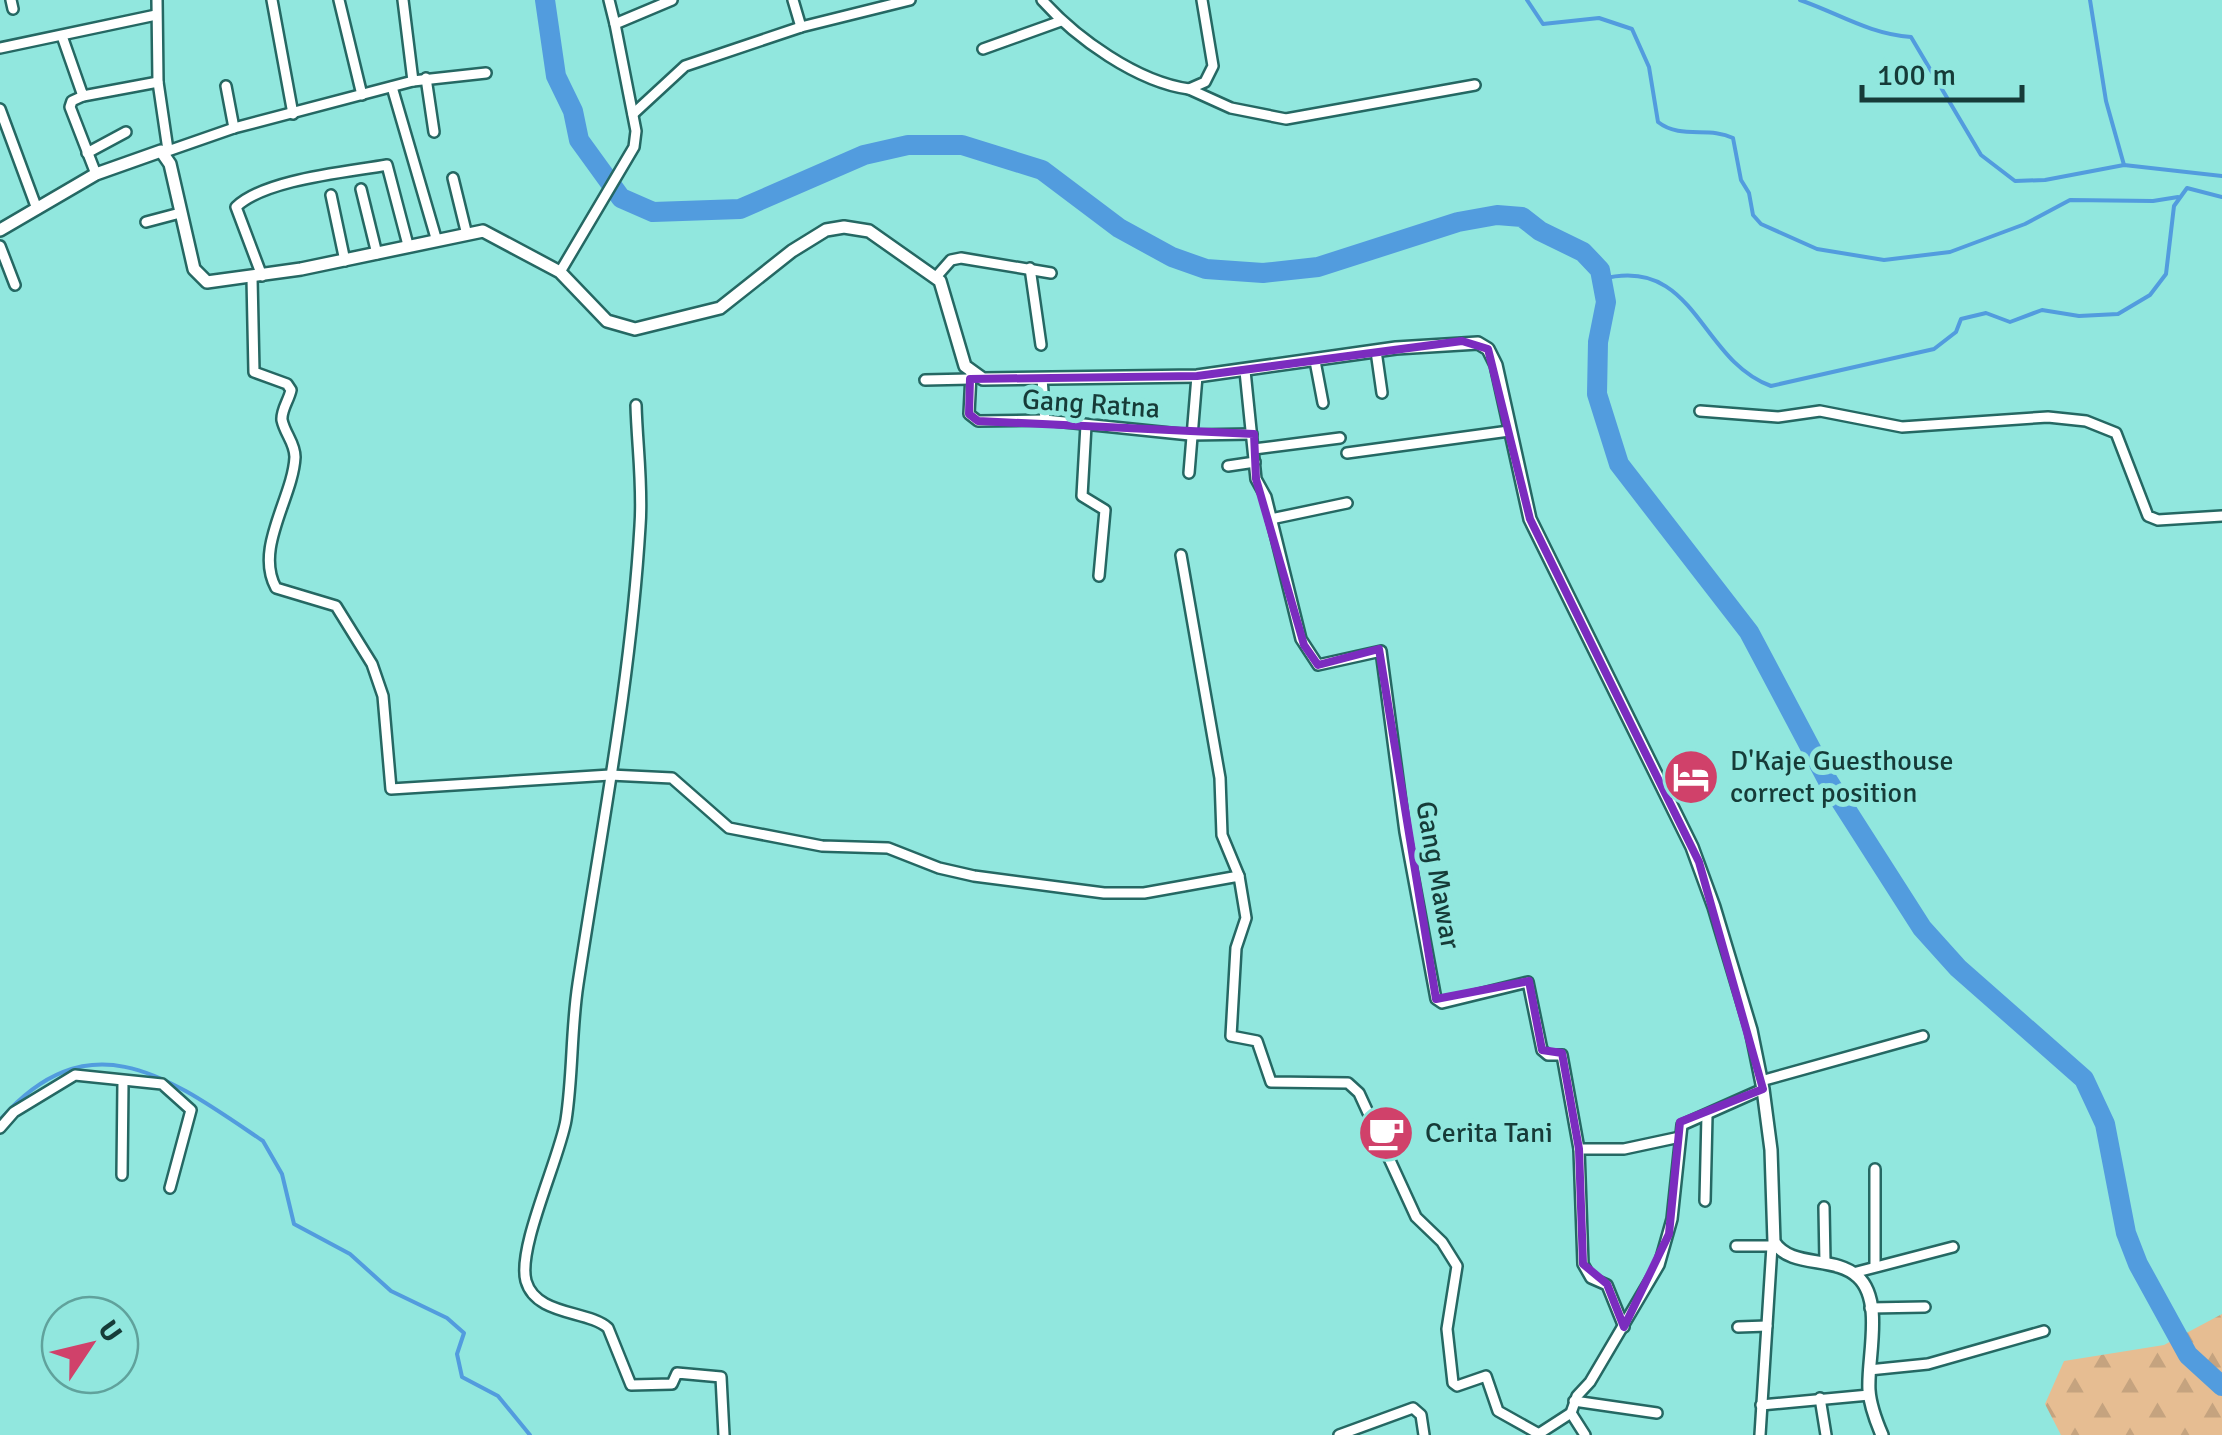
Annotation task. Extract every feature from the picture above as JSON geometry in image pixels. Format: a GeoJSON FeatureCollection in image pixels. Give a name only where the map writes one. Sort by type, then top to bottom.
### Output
{"type":"FeatureCollection","features":[{"type":"Feature","properties":{"kind":"street"},"geometry":{"type":"LineString","coordinates":[[158,0],[158,82],[166,151],[200,278],[214,282],[257,277],[377,254],[466,231],[489,233],[560,272],[608,321],[636,329],[720,308],[806,241],[839,227],[876,234],[936,277],[947,295],[970,376]]}},
{"type":"Feature","properties":{"kind":"street"},"geometry":{"type":"LineString","coordinates":[[272,0],[292,114]]}},
{"type":"Feature","properties":{"kind":"street"},"geometry":{"type":"LineString","coordinates":[[339,0],[362,94]]}},
{"type":"Feature","properties":{"kind":"street"},"geometry":{"type":"LineString","coordinates":[[403,0],[413,82]]}},
{"type":"Feature","properties":{"kind":"street"},"geometry":{"type":"LineString","coordinates":[[560,272],[628,164],[636,132],[609,0]]}},
{"type":"Feature","properties":{"kind":"street"},"geometry":{"type":"LineString","coordinates":[[616,24],[672,0]]}},
{"type":"Feature","properties":{"kind":"street"},"geometry":{"type":"LineString","coordinates":[[793,0],[802,27]]}},
{"type":"Feature","properties":{"kind":"street"},"geometry":{"type":"LineString","coordinates":[[634,114],[678,70],[802,27],[910,0]]}},
{"type":"Feature","properties":{"kind":"street"},"geometry":{"type":"LineString","coordinates":[[1042,0],[1061,21],[1137,70],[1232,108],[1286,119],[1474,85]]}},
{"type":"Feature","properties":{"kind":"street"},"geometry":{"type":"LineString","coordinates":[[1189,89],[1205,82],[1212,66],[1202,0]]}},
{"type":"Feature","properties":{"kind":"street"},"geometry":{"type":"LineString","coordinates":[[0,48],[156,15]]}},
{"type":"Feature","properties":{"kind":"street"},"geometry":{"type":"LineString","coordinates":[[982,49],[1061,21]]}},
{"type":"Feature","properties":{"kind":"street"},"geometry":{"type":"LineString","coordinates":[[62,36],[83,96]]}},
{"type":"Feature","properties":{"kind":"street"},"geometry":{"type":"LineString","coordinates":[[0,230],[96,174],[234,128],[426,78],[486,73]]}},
{"type":"Feature","properties":{"kind":"street"},"geometry":{"type":"LineString","coordinates":[[426,78],[434,132]]}},
{"type":"Feature","properties":{"kind":"street"},"geometry":{"type":"LineString","coordinates":[[96,174],[70,103],[83,96],[158,82]]}},
{"type":"Feature","properties":{"kind":"street"},"geometry":{"type":"LineString","coordinates":[[226,86],[234,128]]}},
{"type":"Feature","properties":{"kind":"street"},"geometry":{"type":"LineString","coordinates":[[392,88],[436,238]]}},
{"type":"Feature","properties":{"kind":"street"},"geometry":{"type":"LineString","coordinates":[[0,109],[3,126],[37,209]]}},
{"type":"Feature","properties":{"kind":"street"},"geometry":{"type":"LineString","coordinates":[[86,153],[126,132]]}},
{"type":"Feature","properties":{"kind":"street"},"geometry":{"type":"LineString","coordinates":[[408,245],[388,166],[291,184],[248,198],[236,207],[257,277],[254,372],[287,384],[291,390],[282,420],[295,452],[292,477],[272,539],[272,582],[276,588],[336,606],[372,664],[382,696],[390,789],[610,775],[675,778],[713,817],[736,830],[822,846],[888,848],[939,868],[974,876],[1104,893],[1144,893],[1239,876]]}},
{"type":"Feature","properties":{"kind":"street"},"geometry":{"type":"LineString","coordinates":[[453,178],[466,231]]}},
{"type":"Feature","properties":{"kind":"street"},"geometry":{"type":"LineString","coordinates":[[361,189],[377,254]]}},
{"type":"Feature","properties":{"kind":"street"},"geometry":{"type":"LineString","coordinates":[[331,195],[344,261]]}},
{"type":"Feature","properties":{"kind":"street"},"geometry":{"type":"LineString","coordinates":[[146,222],[180,213]]}},
{"type":"Feature","properties":{"kind":"street"},"geometry":{"type":"LineString","coordinates":[[0,246],[15,285]]}},
{"type":"Feature","properties":{"kind":"street"},"geometry":{"type":"LineString","coordinates":[[936,277],[952,260],[962,258],[1051,273]]}},
{"type":"Feature","properties":{"kind":"street"},"geometry":{"type":"LineString","coordinates":[[1030,268],[1041,344]]}},
{"type":"Feature","properties":{"kind":"street"},"geometry":{"type":"LineString","coordinates":[[925,380],[970,376],[991,380],[1198,376],[1376,351],[1478,342],[1496,365],[1530,519],[1699,862],[1751,1030],[1762,1085],[1774,1246],[1760,1435]]}},
{"type":"Feature","properties":{"kind":"street"},"geometry":{"type":"LineString","coordinates":[[1376,351],[1382,393]]}},
{"type":"Feature","properties":{"kind":"street"},"geometry":{"type":"LineString","coordinates":[[1316,362],[1323,403]]}},
{"type":"Feature","properties":{"kind":"street","name":"Gang Mawar"},"geometry":{"type":"LineString","coordinates":[[1245,371],[1254,462],[1301,639],[1315,662],[1325,664],[1381,651],[1407,846],[1436,998],[1442,1003],[1528,982],[1542,1050],[1548,1055],[1560,1054],[1564,1060],[1580,1148],[1583,1264],[1591,1278],[1607,1285],[1624,1327]]}},
{"type":"Feature","properties":{"kind":"street","name":"Gang Ratna"},"geometry":{"type":"LineString","coordinates":[[970,376],[972,419],[1045,420],[1190,435],[1252,434]]}},
{"type":"Feature","properties":{"kind":"street"},"geometry":{"type":"LineString","coordinates":[[1189,473],[1198,376]]}},
{"type":"Feature","properties":{"kind":"street"},"geometry":{"type":"LineString","coordinates":[[1042,378],[1045,420]]}},
{"type":"Feature","properties":{"kind":"street"},"geometry":{"type":"LineString","coordinates":[[636,404],[641,522],[610,775],[577,990],[566,1122],[534,1222],[525,1277],[530,1288],[565,1314],[602,1322],[608,1328],[631,1386],[670,1384],[678,1373],[718,1375],[724,1400],[724,1435]]}},
{"type":"Feature","properties":{"kind":"street"},"geometry":{"type":"LineString","coordinates":[[1700,411],[1778,417],[1820,411],[1902,427],[2048,417],[2086,421],[2116,433],[2148,516],[2158,520],[2222,516]]}},
{"type":"Feature","properties":{"kind":"street"},"geometry":{"type":"LineString","coordinates":[[1086,425],[1082,496],[1105,510],[1099,576]]}},
{"type":"Feature","properties":{"kind":"street"},"geometry":{"type":"LineString","coordinates":[[1347,453],[1509,431]]}},
{"type":"Feature","properties":{"kind":"street"},"geometry":{"type":"LineString","coordinates":[[1254,449],[1340,438]]}},
{"type":"Feature","properties":{"kind":"street"},"geometry":{"type":"LineString","coordinates":[[1228,466],[1254,462]]}},
{"type":"Feature","properties":{"kind":"street"},"geometry":{"type":"LineString","coordinates":[[1271,519],[1347,503]]}},
{"type":"Feature","properties":{"kind":"street"},"geometry":{"type":"LineString","coordinates":[[1180,555],[1220,778],[1222,834],[1239,876],[1246,918],[1236,948],[1231,1036],[1257,1042],[1271,1082],[1348,1084],[1358,1093],[1416,1217],[1442,1242],[1456,1266],[1447,1329],[1453,1383],[1457,1386],[1486,1376],[1498,1410],[1538,1434],[1571,1413],[1574,1401],[1652,1281],[1669,1234],[1685,1122],[1707,1115],[1762,1085],[1923,1036]]}},
{"type":"Feature","properties":{"kind":"street"},"geometry":{"type":"LineString","coordinates":[[0,1128],[14,1112],[70,1077],[162,1084],[190,1106],[191,1120],[170,1188]]}},
{"type":"Feature","properties":{"kind":"street"},"geometry":{"type":"LineString","coordinates":[[122,1082],[122,1175]]}},
{"type":"Feature","properties":{"kind":"street"},"geometry":{"type":"LineString","coordinates":[[1705,1201],[1707,1115]]}},
{"type":"Feature","properties":{"kind":"street"},"geometry":{"type":"LineString","coordinates":[[1580,1148],[1624,1149],[1680,1137]]}},
{"type":"Feature","properties":{"kind":"street"},"geometry":{"type":"LineString","coordinates":[[1874,1169],[1876,1265]]}},
{"type":"Feature","properties":{"kind":"street"},"geometry":{"type":"LineString","coordinates":[[1824,1207],[1826,1264]]}},
{"type":"Feature","properties":{"kind":"street"},"geometry":{"type":"LineString","coordinates":[[1736,1246],[1774,1246],[1784,1253],[1853,1273],[1865,1286],[1870,1308],[1869,1395],[1882,1435]]}},
{"type":"Feature","properties":{"kind":"street"},"geometry":{"type":"LineString","coordinates":[[1853,1273],[1953,1248]]}},
{"type":"Feature","properties":{"kind":"street"},"geometry":{"type":"LineString","coordinates":[[1870,1308],[1925,1307]]}},
{"type":"Feature","properties":{"kind":"street"},"geometry":{"type":"LineString","coordinates":[[1738,1327],[1767,1326]]}},
{"type":"Feature","properties":{"kind":"street"},"geometry":{"type":"LineString","coordinates":[[1869,1370],[1928,1364],[2044,1332]]}},
{"type":"Feature","properties":{"kind":"street"},"geometry":{"type":"LineString","coordinates":[[1761,1405],[1869,1395]]}},
{"type":"Feature","properties":{"kind":"street"},"geometry":{"type":"LineString","coordinates":[[1820,1398],[1826,1435]]}},
{"type":"Feature","properties":{"kind":"street"},"geometry":{"type":"LineString","coordinates":[[1574,1401],[1657,1414]]}},
{"type":"Feature","properties":{"kind":"street"},"geometry":{"type":"LineString","coordinates":[[1339,1435],[1414,1408],[1421,1415],[1424,1435]]}},
{"type":"Feature","properties":{"kind":"street"},"geometry":{"type":"LineString","coordinates":[[1571,1413],[1585,1435]]}},
{"type":"Feature","properties":{"kind":"highlighted area"},"geometry":{"type":"Polygon","coordinates":[[[1462,341],[1488,349],[1530,519],[1699,862],[1763,1089],[1680,1122],[1669,1234],[1624,1327],[1607,1284],[1583,1264],[1579,1149],[1562,1053],[1542,1050],[1529,981],[1436,999],[1379,649],[1318,665],[1304,645],[1256,479],[1254,434],[978,421],[969,414],[970,379],[1197,376],[1462,341]]]}},
{"type":"Feature","properties":{"kind":"green space"},"geometry":{"type":"Polygon","coordinates":[[[2222,1314],[2222,1435],[2061,1435],[2045,1404],[2064,1361],[2164,1345],[2222,1314]]]}},
{"type":"Feature","properties":{"kind":"waterway"},"geometry":{"type":"LineString","coordinates":[[545,0],[556,76],[573,111],[579,140],[621,198],[653,212],[740,209],[864,155],[908,145],[962,145],[1042,170],[1119,228],[1172,257],[1206,269],[1263,273],[1318,267],[1458,222],[1497,215],[1522,217],[1540,231],[1583,252],[1600,270],[1606,302],[1598,342],[1597,394],[1619,464],[1749,632],[1828,781],[1922,928],[1958,968],[2084,1079],[2105,1124],[2126,1233],[2138,1264],[2188,1355],[2222,1386]]}},
{"type":"Feature","properties":{"kind":"waterway"},"geometry":{"type":"LineString","coordinates":[[1527,0],[1543,24],[1599,18],[1632,29],[1649,67],[1658,122],[1676,130],[1733,138],[1753,215],[1761,224],[1817,249],[1884,260],[1950,252],[2025,224],[2070,200],[2153,201],[2178,197]]}},
{"type":"Feature","properties":{"kind":"waterway"},"geometry":{"type":"LineString","coordinates":[[1800,0],[1867,27],[1911,37],[1981,155],[2015,181],[2045,180],[2124,165],[2222,176]]}},
{"type":"Feature","properties":{"kind":"waterway"},"geometry":{"type":"LineString","coordinates":[[2090,0],[2106,101],[2124,165]]}},
{"type":"Feature","properties":{"kind":"waterway"},"geometry":{"type":"LineString","coordinates":[[1602,279],[1633,276],[1658,282],[1678,295],[1727,355],[1747,373],[1771,386],[1934,349],[1956,332],[1961,319],[1986,313],[2010,322],[2042,310],[2079,316],[2118,314],[2150,295],[2166,274],[2174,206],[2187,188],[2222,197]]}},
{"type":"Feature","properties":{"kind":"waterway"},"geometry":{"type":"LineString","coordinates":[[0,1120],[34,1088],[67,1071],[99,1065],[131,1068],[196,1097],[263,1141],[282,1174],[294,1224],[350,1254],[391,1291],[447,1318],[464,1333],[457,1354],[462,1377],[498,1396],[530,1435]]}},
{"type":"Feature","properties":{"kind":"place","name":"D'Kaje Guesthouse correct position"},"geometry":{"type":"Point","coordinates":[1691,777]}},
{"type":"Feature","properties":{"kind":"place","name":"Cerita Tani"},"geometry":{"type":"Point","coordinates":[1386,1133]}}]}
